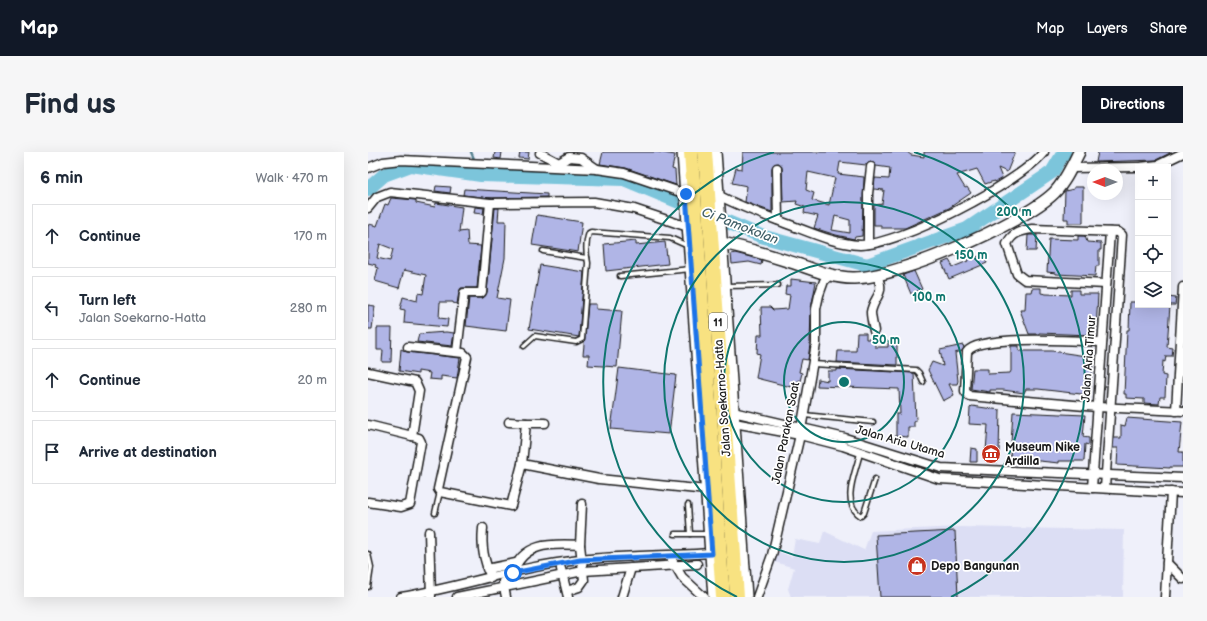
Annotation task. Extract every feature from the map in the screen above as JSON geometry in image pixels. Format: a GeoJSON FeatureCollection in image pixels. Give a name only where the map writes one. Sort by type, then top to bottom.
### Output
{"type":"FeatureCollection","features":[{"type":"Feature","properties":{"kind":"highway","name":"Jalan Soekarno-Hatta"},"geometry":{"type":"LineString","coordinates":[[705,152],[715,204],[718,236],[731,417],[734,545],[737,597]]}},
{"type":"Feature","properties":{"kind":"highway","name":"Jalan Soekarno-Hatta"},"geometry":{"type":"LineString","coordinates":[[686,156],[710,419],[723,597]]}},
{"type":"Feature","properties":{"kind":"highway"},"geometry":{"type":"LineString","coordinates":[[701,406],[713,423],[718,425],[731,417]]}},
{"type":"Feature","properties":{"kind":"highway"},"geometry":{"type":"LineString","coordinates":[[712,445],[718,438],[723,439],[731,449]]}},
{"type":"Feature","properties":{"kind":"highway"},"geometry":{"type":"LineString","coordinates":[[734,545],[744,568]]}},
{"type":"Feature","properties":{"kind":"main road"},"geometry":{"type":"LineString","coordinates":[[715,152],[715,204]]}},
{"type":"Feature","properties":{"kind":"main road"},"geometry":{"type":"LineString","coordinates":[[718,236],[743,247],[830,275],[853,278],[876,276],[941,253],[1023,216],[1056,191],[1080,152]]}},
{"type":"Feature","properties":{"kind":"main road","name":"Jalan Soekarno-Hatta"},"geometry":{"type":"LineString","coordinates":[[691,223],[691,269],[714,597]]}},
{"type":"Feature","properties":{"kind":"main road","name":"Jalan Soekarno-Hatta"},"geometry":{"type":"LineString","coordinates":[[718,236],[725,286],[731,417]]}},
{"type":"Feature","properties":{"kind":"main road","name":"Jalan Soekarno-Hatta"},"geometry":{"type":"LineString","coordinates":[[731,449],[746,597]]}},
{"type":"Feature","properties":{"kind":"street"},"geometry":{"type":"LineString","coordinates":[[715,204],[742,208],[833,240],[850,244],[868,244],[885,241],[968,205],[1020,174],[1044,152]]}},
{"type":"Feature","properties":{"kind":"street"},"geometry":{"type":"LineString","coordinates":[[540,153],[559,163],[569,157],[581,158],[597,169]]}},
{"type":"Feature","properties":{"kind":"street"},"geometry":{"type":"LineString","coordinates":[[1160,164],[1183,154]]}},
{"type":"Feature","properties":{"kind":"street"},"geometry":{"type":"LineString","coordinates":[[368,168],[383,162],[401,160],[597,169],[624,173],[690,196]]}},
{"type":"Feature","properties":{"kind":"street"},"geometry":{"type":"LineString","coordinates":[[868,244],[868,194],[871,167]]}},
{"type":"Feature","properties":{"kind":"street"},"geometry":{"type":"LineString","coordinates":[[1071,168],[1135,167]]}},
{"type":"Feature","properties":{"kind":"street"},"geometry":{"type":"LineString","coordinates":[[777,168],[778,220]]}},
{"type":"Feature","properties":{"kind":"street"},"geometry":{"type":"LineString","coordinates":[[368,208],[377,197],[390,192],[490,203],[594,202],[634,209],[691,223]]}},
{"type":"Feature","properties":{"kind":"street"},"geometry":{"type":"LineString","coordinates":[[457,352],[464,293],[482,292],[490,203]]}},
{"type":"Feature","properties":{"kind":"street"},"geometry":{"type":"LineString","coordinates":[[1106,284],[1025,280],[1017,274],[1007,244],[1011,236],[1022,230],[1032,229],[1110,232]]}},
{"type":"Feature","properties":{"kind":"street","name":"Jalan Aria Timur"},"geometry":{"type":"LineString","coordinates":[[1092,488],[1110,232],[1119,232],[1122,235],[1105,488]]}},
{"type":"Feature","properties":{"kind":"street","name":"Jalan Parakan Saat"},"geometry":{"type":"LineString","coordinates":[[757,597],[772,555],[801,431],[816,344],[816,309],[819,295],[824,281],[830,275]]}},
{"type":"Feature","properties":{"kind":"street"},"geometry":{"type":"LineString","coordinates":[[874,331],[871,311],[881,290],[880,283],[876,276]]}},
{"type":"Feature","properties":{"kind":"street"},"geometry":{"type":"LineString","coordinates":[[1102,342],[1024,339],[976,344],[967,352],[964,388],[966,394],[969,396],[1097,407],[1180,411],[1183,287]]}},
{"type":"Feature","properties":{"kind":"street"},"geometry":{"type":"LineString","coordinates":[[1104,315],[1116,316]]}},
{"type":"Feature","properties":{"kind":"street"},"geometry":{"type":"LineString","coordinates":[[408,347],[463,352],[467,357],[438,490],[440,492],[510,506],[512,504],[522,464],[526,423]]}},
{"type":"Feature","properties":{"kind":"street"},"geometry":{"type":"LineString","coordinates":[[368,372],[415,382],[418,386],[420,391],[412,436]]}},
{"type":"Feature","properties":{"kind":"street","name":"Jalan Aria Utama"},"geometry":{"type":"LineString","coordinates":[[731,417],[845,438],[941,468],[1183,478]]}},
{"type":"Feature","properties":{"kind":"street","name":"Jalan Aria Utama"},"geometry":{"type":"LineString","coordinates":[[731,417],[801,431],[860,453],[939,479],[1183,493]]}},
{"type":"Feature","properties":{"kind":"street"},"geometry":{"type":"LineString","coordinates":[[509,422],[545,423]]}},
{"type":"Feature","properties":{"kind":"street"},"geometry":{"type":"LineString","coordinates":[[368,425],[419,438],[421,442],[410,504],[400,507],[368,502]]}},
{"type":"Feature","properties":{"kind":"street"},"geometry":{"type":"LineString","coordinates":[[843,446],[845,438]]}},
{"type":"Feature","properties":{"kind":"street"},"geometry":{"type":"LineString","coordinates":[[522,464],[599,479],[707,490]]}},
{"type":"Feature","properties":{"kind":"street"},"geometry":{"type":"LineString","coordinates":[[939,479],[941,468]]}},
{"type":"Feature","properties":{"kind":"street"},"geometry":{"type":"LineString","coordinates":[[1165,597],[1171,492]]}},
{"type":"Feature","properties":{"kind":"street"},"geometry":{"type":"LineString","coordinates":[[558,563],[568,594],[583,583],[584,575],[580,560],[582,504]]}},
{"type":"Feature","properties":{"kind":"street"},"geometry":{"type":"LineString","coordinates":[[483,528],[481,546],[491,578]]}},
{"type":"Feature","properties":{"kind":"street"},"geometry":{"type":"LineString","coordinates":[[428,532],[431,595]]}},
{"type":"Feature","properties":{"kind":"street"},"geometry":{"type":"LineString","coordinates":[[513,573],[516,563],[523,556],[541,546],[552,544],[580,545]]}},
{"type":"Feature","properties":{"kind":"street"},"geometry":{"type":"LineString","coordinates":[[401,597],[431,595],[502,575],[558,563],[580,560],[712,554]]}},
{"type":"Feature","properties":{"kind":"street"},"geometry":{"type":"LineString","coordinates":[[671,556],[673,564],[682,577],[704,597]]}},
{"type":"Feature","properties":{"kind":"street"},"geometry":{"type":"LineString","coordinates":[[487,569],[516,563]]}},
{"type":"Feature","properties":{"kind":"street"},"geometry":{"type":"LineString","coordinates":[[1167,563],[1183,579]]}},
{"type":"Feature","properties":{"kind":"street"},"geometry":{"type":"LineString","coordinates":[[457,597],[562,574],[583,571],[673,564],[697,564]]}},
{"type":"Feature","properties":{"kind":"street"},"geometry":{"type":"LineString","coordinates":[[622,597],[631,568]]}},
{"type":"Feature","properties":{"kind":"street"},"geometry":{"type":"LineString","coordinates":[[502,575],[506,597]]}},
{"type":"Feature","properties":{"kind":"lane"},"geometry":{"type":"LineString","coordinates":[[524,346],[535,336],[576,342],[582,339],[589,233],[593,231],[670,238],[690,247]]}},
{"type":"Feature","properties":{"kind":"lane"},"geometry":{"type":"LineString","coordinates":[[543,251],[587,258]]}},
{"type":"Feature","properties":{"kind":"lane"},"geometry":{"type":"LineString","coordinates":[[620,276],[691,269]]}},
{"type":"Feature","properties":{"kind":"lane"},"geometry":{"type":"LineString","coordinates":[[725,286],[778,285]]}},
{"type":"Feature","properties":{"kind":"lane"},"geometry":{"type":"LineString","coordinates":[[812,364],[916,370],[923,382]]}},
{"type":"Feature","properties":{"kind":"lane"},"geometry":{"type":"LineString","coordinates":[[804,415],[873,422]]}},
{"type":"Feature","properties":{"kind":"lane"},"geometry":{"type":"LineString","coordinates":[[860,453],[850,498],[854,510],[861,516],[864,513],[875,479]]}},
{"type":"Feature","properties":{"kind":"lane"},"geometry":{"type":"LineString","coordinates":[[435,513],[440,492]]}},
{"type":"Feature","properties":{"kind":"lane"},"geometry":{"type":"LineString","coordinates":[[688,505],[690,534]]}},
{"type":"Feature","properties":{"kind":"lane"},"geometry":{"type":"LineString","coordinates":[[676,534],[710,534]]}},
{"type":"Feature","properties":{"kind":"lane"},"geometry":{"type":"LineString","coordinates":[[368,554],[371,567],[368,587]]}},
{"type":"Feature","properties":{"kind":"shaded area"},"geometry":{"type":"Polygon","coordinates":[[[960,527],[1124,530],[1123,597],[791,597],[788,589],[794,568],[775,562],[777,551],[792,557],[795,539],[820,544],[824,531],[864,550],[871,531],[960,527]]]}},
{"type":"Feature","properties":{"kind":"building"},"geometry":{"type":"Polygon","coordinates":[[[495,152],[502,152],[501,159],[494,158],[495,152]]]}},
{"type":"Feature","properties":{"kind":"building"},"geometry":{"type":"Polygon","coordinates":[[[520,152],[529,152],[528,159],[519,158],[520,152]]]}},
{"type":"Feature","properties":{"kind":"building"},"geometry":{"type":"Polygon","coordinates":[[[603,152],[657,152],[675,155],[672,169],[675,170],[676,185],[626,168],[600,164],[603,152]]]}},
{"type":"Feature","properties":{"kind":"building"},"geometry":{"type":"Polygon","coordinates":[[[743,152],[907,152],[911,155],[924,157],[924,152],[1015,152],[1007,172],[998,168],[1002,178],[995,182],[985,184],[977,169],[957,175],[965,188],[967,187],[971,193],[949,208],[905,228],[881,228],[881,225],[874,225],[874,205],[882,204],[884,190],[874,189],[875,178],[889,179],[890,168],[876,166],[872,162],[866,165],[840,162],[838,174],[864,177],[862,236],[855,237],[854,239],[814,228],[818,216],[804,213],[805,207],[796,204],[797,201],[783,202],[782,168],[779,163],[774,164],[772,168],[772,212],[745,202],[747,186],[732,183],[736,168],[742,169],[743,152]],[[808,172],[806,190],[814,193],[812,200],[829,205],[835,178],[808,172]],[[835,216],[832,230],[850,233],[850,220],[835,216]]]}},
{"type":"Feature","properties":{"kind":"building"},"geometry":{"type":"Polygon","coordinates":[[[1098,152],[1170,153],[1156,160],[1096,162],[1098,152]]]}},
{"type":"Feature","properties":{"kind":"building"},"geometry":{"type":"Polygon","coordinates":[[[436,186],[451,187],[450,193],[435,191],[436,186]]]}},
{"type":"Feature","properties":{"kind":"building"},"geometry":{"type":"Polygon","coordinates":[[[1074,187],[1083,187],[1083,223],[1068,223],[1068,219],[1064,219],[1065,191],[1074,189],[1074,187]]]}},
{"type":"Feature","properties":{"kind":"building"},"geometry":{"type":"Polygon","coordinates":[[[464,189],[547,194],[547,197],[490,198],[463,195],[464,189]]]}},
{"type":"Feature","properties":{"kind":"building"},"geometry":{"type":"Polygon","coordinates":[[[391,198],[416,200],[416,203],[435,207],[436,203],[462,207],[459,232],[467,231],[468,245],[481,246],[477,288],[461,288],[457,304],[453,302],[440,302],[439,318],[448,319],[447,327],[404,323],[405,310],[400,309],[403,297],[417,301],[418,293],[423,294],[426,275],[404,270],[399,288],[375,281],[378,268],[375,267],[376,265],[368,263],[368,227],[369,224],[377,226],[385,204],[388,205],[391,198]],[[380,244],[377,258],[390,261],[393,249],[380,244]]]}},
{"type":"Feature","properties":{"kind":"building"},"geometry":{"type":"Polygon","coordinates":[[[475,207],[484,208],[483,214],[474,213],[475,207]]]}},
{"type":"Feature","properties":{"kind":"building"},"geometry":{"type":"Polygon","coordinates":[[[495,208],[499,208],[498,221],[506,221],[505,258],[497,298],[510,300],[506,331],[466,326],[469,298],[483,298],[487,292],[495,208]]]}},
{"type":"Feature","properties":{"kind":"building"},"geometry":{"type":"Polygon","coordinates":[[[537,215],[582,222],[578,252],[532,245],[537,215]]]}},
{"type":"Feature","properties":{"kind":"building"},"geometry":{"type":"Polygon","coordinates":[[[1028,235],[1037,235],[1036,251],[1027,251],[1028,235]]]}},
{"type":"Feature","properties":{"kind":"building"},"geometry":{"type":"Polygon","coordinates":[[[1078,236],[1085,236],[1087,242],[1101,243],[1101,250],[1099,250],[1099,266],[1096,266],[1095,276],[1056,274],[1047,272],[1049,239],[1078,240],[1078,236]]]}},
{"type":"Feature","properties":{"kind":"building"},"geometry":{"type":"Polygon","coordinates":[[[636,241],[636,245],[665,242],[668,264],[606,271],[604,244],[636,241]]]}},
{"type":"Feature","properties":{"kind":"building"},"geometry":{"type":"Polygon","coordinates":[[[972,251],[975,258],[983,254],[987,263],[949,279],[942,263],[949,260],[953,267],[968,261],[965,255],[972,251]]]}},
{"type":"Feature","properties":{"kind":"building"},"geometry":{"type":"Polygon","coordinates":[[[735,253],[762,260],[761,265],[749,262],[732,264],[731,254],[735,253]]]}},
{"type":"Feature","properties":{"kind":"building"},"geometry":{"type":"Polygon","coordinates":[[[540,265],[584,272],[579,337],[529,329],[540,265]]]}},
{"type":"Feature","properties":{"kind":"building"},"geometry":{"type":"Polygon","coordinates":[[[914,271],[922,289],[911,294],[903,275],[914,271]]]}},
{"type":"Feature","properties":{"kind":"building"},"geometry":{"type":"Polygon","coordinates":[[[791,279],[816,282],[811,309],[808,360],[802,359],[799,372],[802,373],[800,381],[798,380],[795,388],[756,378],[760,354],[757,353],[758,335],[762,335],[761,307],[770,307],[773,310],[788,309],[790,295],[785,294],[786,286],[791,286],[791,279]]]}},
{"type":"Feature","properties":{"kind":"building"},"geometry":{"type":"Polygon","coordinates":[[[1032,288],[1041,288],[1041,293],[1046,294],[1071,295],[1071,290],[1079,290],[1079,294],[1098,294],[1096,330],[1092,329],[1092,335],[1029,334],[1020,310],[1025,310],[1026,292],[1031,292],[1032,288]]]}},
{"type":"Feature","properties":{"kind":"building"},"geometry":{"type":"Polygon","coordinates":[[[1171,297],[1176,298],[1175,305],[1171,305],[1171,297]]]}},
{"type":"Feature","properties":{"kind":"building"},"geometry":{"type":"Polygon","coordinates":[[[1130,302],[1135,302],[1135,308],[1170,308],[1167,347],[1173,348],[1172,356],[1166,356],[1165,362],[1163,361],[1162,375],[1166,376],[1165,397],[1160,397],[1159,404],[1144,403],[1144,399],[1126,398],[1126,394],[1124,394],[1127,330],[1129,330],[1130,302]]]}},
{"type":"Feature","properties":{"kind":"building"},"geometry":{"type":"Polygon","coordinates":[[[588,304],[596,304],[596,309],[622,311],[617,367],[588,365],[589,355],[583,355],[588,304]]]}},
{"type":"Feature","properties":{"kind":"building"},"geometry":{"type":"Polygon","coordinates":[[[368,305],[375,306],[372,329],[368,329],[368,305]]]}},
{"type":"Feature","properties":{"kind":"building"},"geometry":{"type":"Polygon","coordinates":[[[377,328],[392,328],[391,362],[382,362],[383,350],[377,350],[377,328]]]}},
{"type":"Feature","properties":{"kind":"building"},"geometry":{"type":"Polygon","coordinates":[[[446,332],[454,333],[452,346],[417,342],[419,334],[446,332]]]}},
{"type":"Feature","properties":{"kind":"building"},"geometry":{"type":"Polygon","coordinates":[[[857,333],[866,333],[866,339],[875,339],[875,347],[888,347],[888,343],[897,343],[897,365],[837,362],[838,351],[856,351],[857,333]]]}},
{"type":"Feature","properties":{"kind":"building"},"geometry":{"type":"Polygon","coordinates":[[[963,345],[964,348],[962,351],[955,353],[957,384],[949,384],[954,395],[943,401],[928,370],[932,362],[943,366],[940,350],[963,345]]]}},
{"type":"Feature","properties":{"kind":"building"},"geometry":{"type":"Polygon","coordinates":[[[1011,346],[1019,346],[1019,351],[1052,351],[1086,356],[1086,362],[1093,363],[1090,395],[1038,389],[1026,389],[1024,393],[1003,390],[990,390],[990,392],[971,389],[973,369],[988,369],[988,374],[1010,373],[1011,346]]]}},
{"type":"Feature","properties":{"kind":"building"},"geometry":{"type":"Polygon","coordinates":[[[401,349],[407,352],[460,358],[457,378],[441,376],[441,380],[429,379],[430,373],[418,371],[418,374],[399,371],[401,349]]]}},
{"type":"Feature","properties":{"kind":"building"},"geometry":{"type":"Polygon","coordinates":[[[619,368],[676,375],[669,434],[611,429],[619,368]]]}},
{"type":"Feature","properties":{"kind":"building"},"geometry":{"type":"Polygon","coordinates":[[[837,369],[914,373],[916,421],[914,422],[914,427],[908,427],[908,437],[896,436],[896,414],[900,414],[899,389],[817,386],[818,379],[828,381],[828,371],[837,371],[837,369]]]}},
{"type":"Feature","properties":{"kind":"building"},"geometry":{"type":"Polygon","coordinates":[[[972,406],[1000,410],[999,452],[986,451],[988,425],[969,424],[970,408],[972,406]]]}},
{"type":"Feature","properties":{"kind":"building"},"geometry":{"type":"Polygon","coordinates":[[[1013,412],[1085,415],[1083,437],[1089,438],[1089,445],[1085,444],[1084,461],[1059,461],[1059,463],[1010,458],[1013,412]]]}},
{"type":"Feature","properties":{"kind":"building"},"geometry":{"type":"Polygon","coordinates":[[[1127,418],[1182,422],[1179,452],[1183,452],[1183,467],[1170,468],[1117,465],[1118,448],[1113,448],[1114,438],[1121,438],[1121,425],[1125,426],[1127,418]]]}},
{"type":"Feature","properties":{"kind":"building"},"geometry":{"type":"Polygon","coordinates":[[[971,448],[977,449],[977,462],[970,462],[971,448]]]}},
{"type":"Feature","properties":{"kind":"building","name":"Depo Bangunan"},"geometry":{"type":"Polygon","coordinates":[[[955,531],[958,597],[880,597],[876,535],[955,531]]]}},
{"type":"Feature","properties":{"kind":"waterway"},"geometry":{"type":"LineString","coordinates":[[471,152],[481,175]]}},
{"type":"Feature","properties":{"kind":"waterway","name":"Ci Pamokolan"},"geometry":{"type":"LineString","coordinates":[[368,189],[384,175],[411,165],[481,175],[624,179],[761,236],[867,265],[967,229],[1052,172],[1064,152]]}},
{"type":"Feature","properties":{"kind":"place","name":"Museum Nike Ardilla"},"geometry":{"type":"Point","coordinates":[991,454]}},
{"type":"Feature","properties":{"kind":"place","name":"Depo Bangunan"},"geometry":{"type":"Point","coordinates":[917,566]}},
{"type":"Feature","properties":{"kind":"route"},"geometry":{"type":"LineString","coordinates":[[513,573],[558,563],[580,560],[712,554],[686,194]]}}]}
